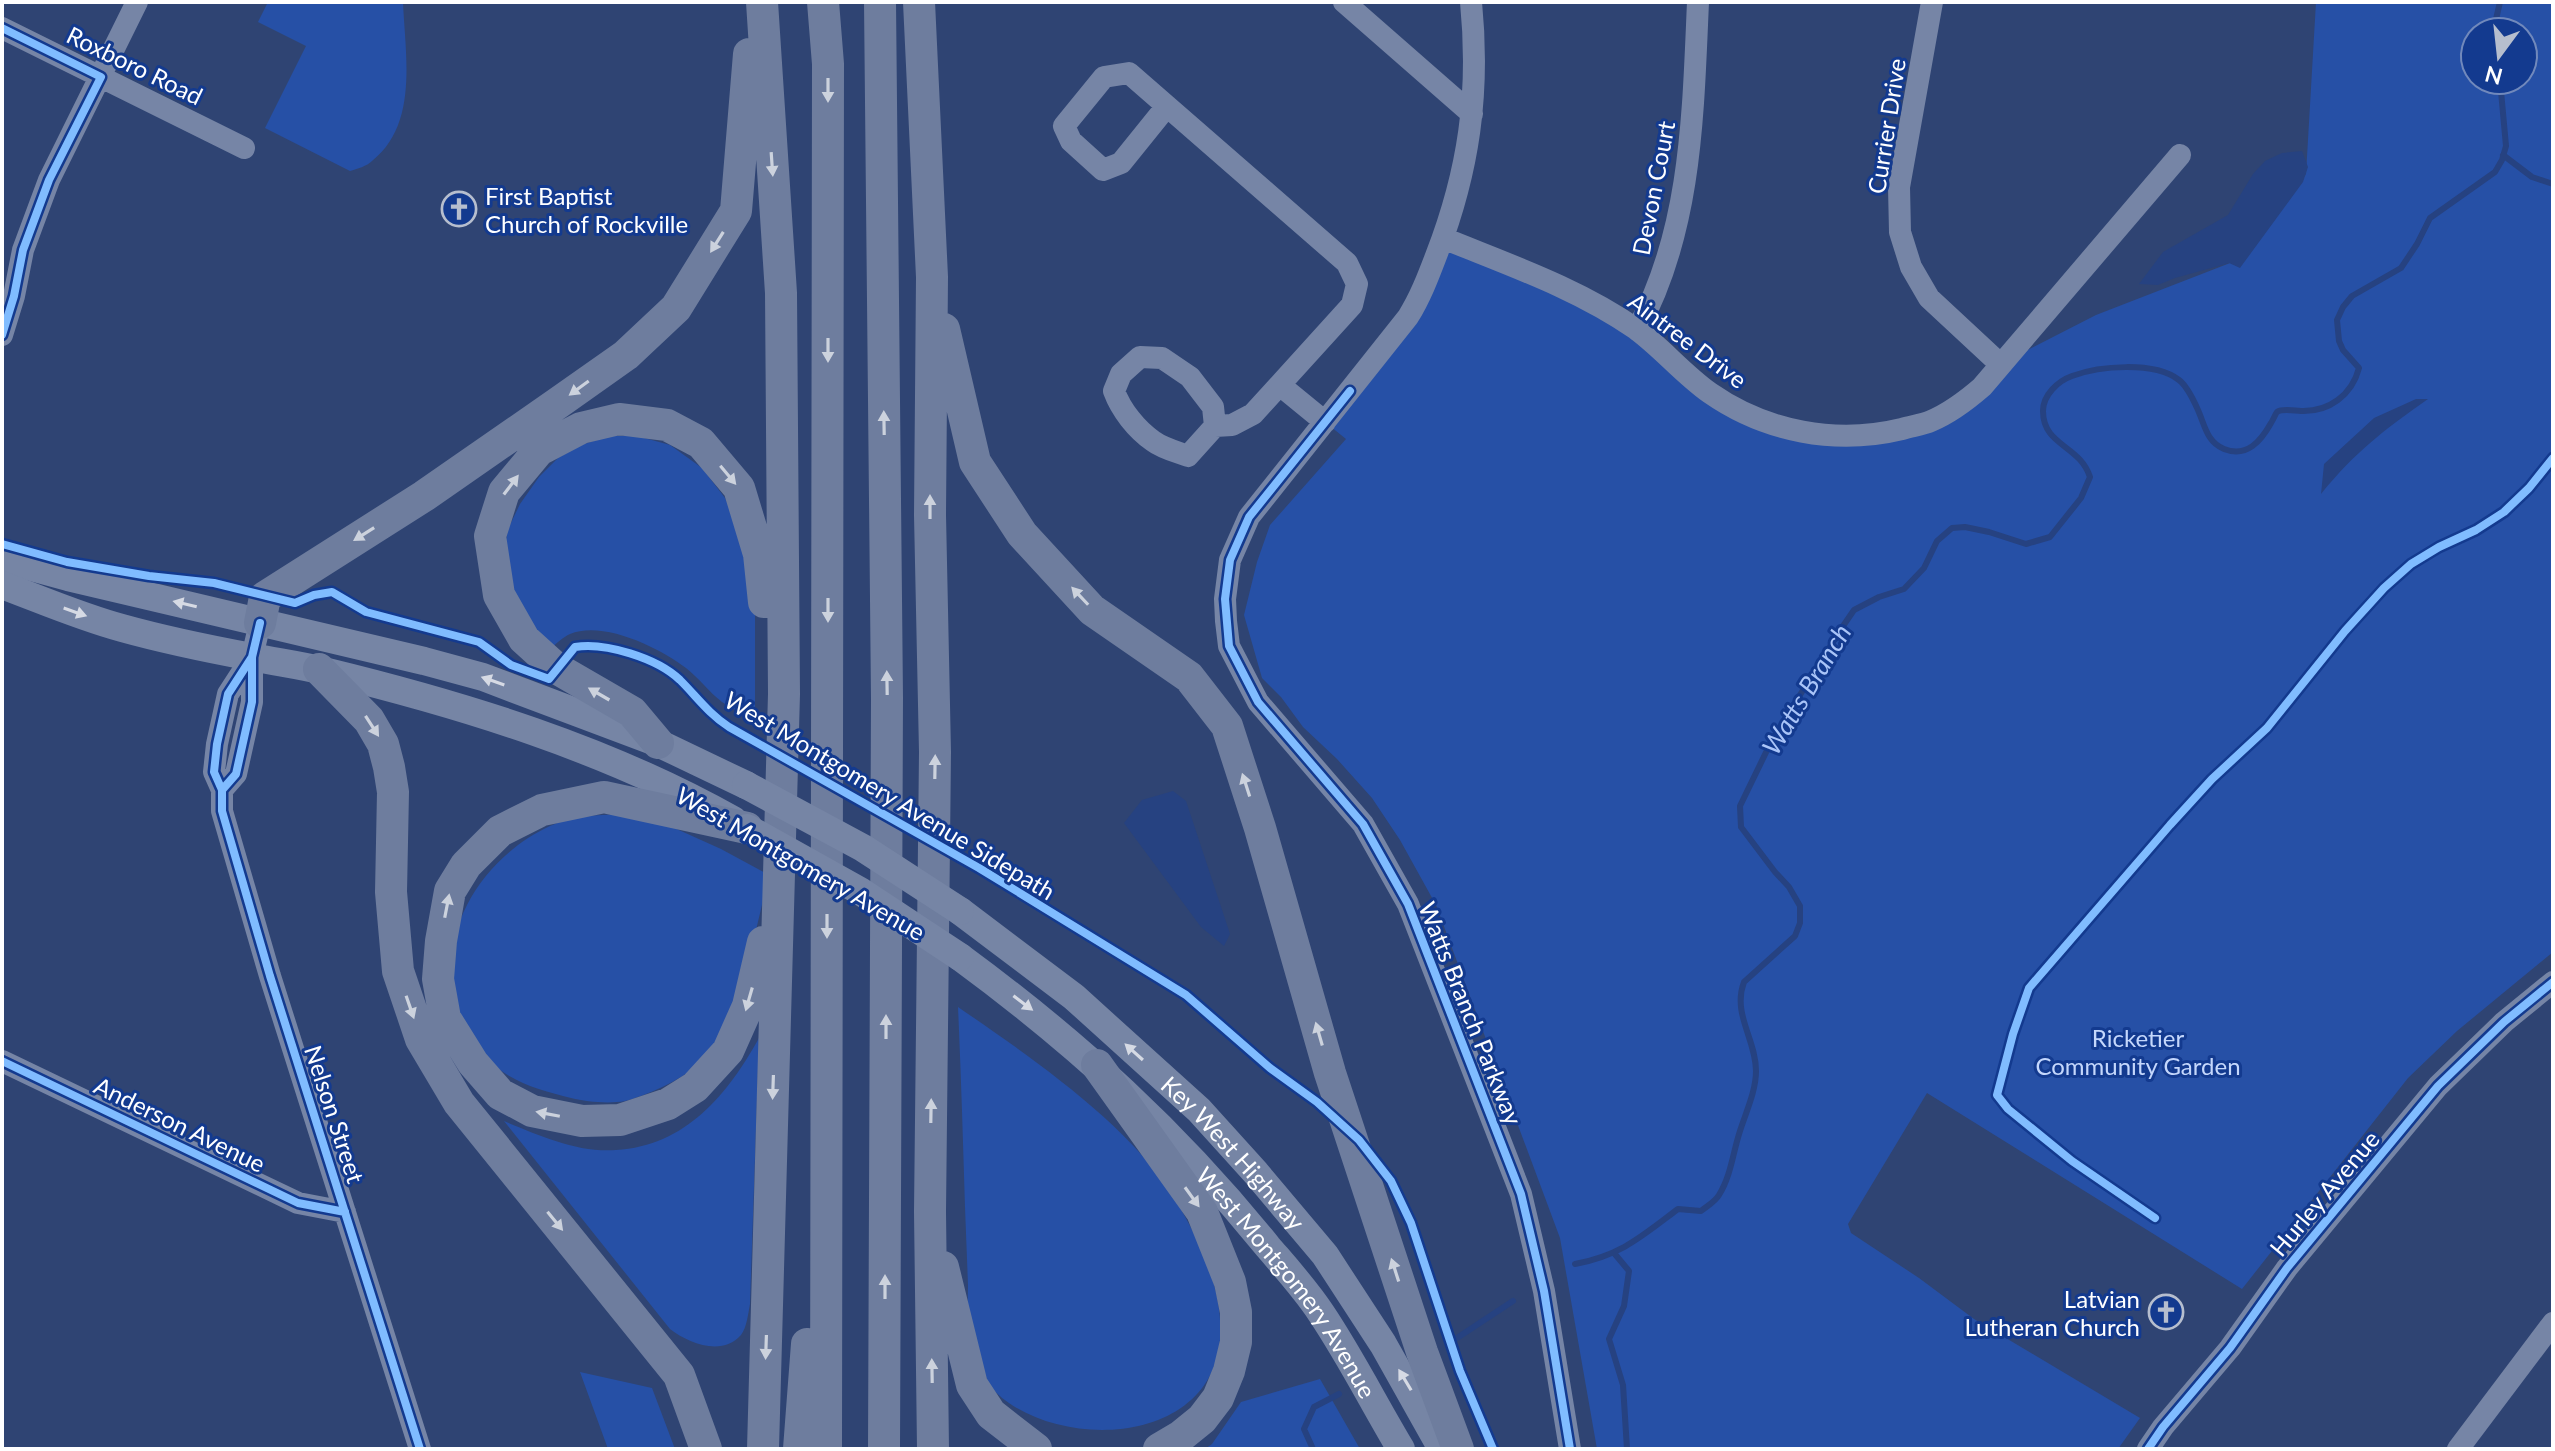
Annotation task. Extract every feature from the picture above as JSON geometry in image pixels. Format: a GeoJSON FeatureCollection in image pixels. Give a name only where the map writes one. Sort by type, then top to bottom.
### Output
{"type":"FeatureCollection","features":[{"type":"Feature","properties":{"kind":"highway"},"geometry":{"type":"LineString","coordinates":[[260,623],[265,597],[424,496],[626,355],[676,308],[736,211],[754,2]]}},
{"type":"Feature","properties":{"kind":"highway"},"geometry":{"type":"LineString","coordinates":[[762,2],[781,293],[783,741],[763,1449]]}},
{"type":"Feature","properties":{"kind":"highway"},"geometry":{"type":"LineString","coordinates":[[823,2],[828,64],[826,1449]]}},
{"type":"Feature","properties":{"kind":"highway"},"geometry":{"type":"LineString","coordinates":[[880,2],[887,698],[884,1449]]}},
{"type":"Feature","properties":{"kind":"highway"},"geometry":{"type":"LineString","coordinates":[[919,2],[932,277],[930,515],[935,752],[930,1212],[933,1449]]}},
{"type":"Feature","properties":{"kind":"highway"},"geometry":{"type":"LineString","coordinates":[[932,277],[975,462],[1022,534],[1092,610],[1189,677],[1227,726],[1260,828],[1330,1073],[1422,1352],[1458,1449]]}},
{"type":"Feature","properties":{"kind":"highway"},"geometry":{"type":"LineString","coordinates":[[658,743],[632,712],[556,668],[524,639],[499,595],[490,536],[504,492],[539,450],[581,428],[619,419],[667,425],[701,443],[739,488],[759,554],[768,645],[783,741]]}},
{"type":"Feature","properties":{"kind":"highway"},"geometry":{"type":"LineString","coordinates":[[319,669],[369,720],[383,744],[393,792],[391,892],[398,971],[421,1039],[459,1103],[679,1375],[706,1449]]}},
{"type":"Feature","properties":{"kind":"highway"},"geometry":{"type":"LineString","coordinates":[[747,828],[604,797],[542,810],[500,831],[466,865],[450,891],[441,941],[438,979],[445,1018],[473,1063],[500,1094],[511,1100],[532,1111],[582,1121],[620,1120],[668,1104],[695,1087],[728,1051],[748,1006],[779,869]]}},
{"type":"Feature","properties":{"kind":"highway"},"geometry":{"type":"LineString","coordinates":[[1097,1065],[1202,1212],[1230,1282],[1236,1312],[1236,1342],[1218,1398],[1202,1419],[1159,1449]]}},
{"type":"Feature","properties":{"kind":"highway"},"geometry":{"type":"LineString","coordinates":[[799,1449],[827,1102]]}},
{"type":"Feature","properties":{"kind":"highway"},"geometry":{"type":"LineString","coordinates":[[930,1212],[972,1385],[991,1414],[1036,1449]]}},
{"type":"Feature","properties":{"kind":"main road","name":"West Montgomery Avenue"},"geometry":{"type":"LineString","coordinates":[[2,559],[483,677],[658,743],[746,785],[863,848],[960,911]]}},
{"type":"Feature","properties":{"kind":"main road","name":"West Montgomery Avenue"},"geometry":{"type":"LineString","coordinates":[[2,585],[119,627],[319,669],[405,691],[546,736],[702,802],[860,891],[1030,1008],[1162,1126],[1223,1190],[1320,1312],[1401,1449]]}},
{"type":"Feature","properties":{"kind":"main road","name":"Key West Highway"},"geometry":{"type":"LineString","coordinates":[[960,911],[1074,997],[1199,1110],[1256,1173],[1325,1255],[1383,1344],[1442,1449]]}},
{"type":"Feature","properties":{"kind":"street"},"geometry":{"type":"LineString","coordinates":[[2,335],[8,294],[49,180],[137,2]]}},
{"type":"Feature","properties":{"kind":"street"},"geometry":{"type":"LineString","coordinates":[[1344,2],[1472,114]]}},
{"type":"Feature","properties":{"kind":"street","name":"Watts Branch Parkway"},"geometry":{"type":"LineString","coordinates":[[1471,2],[1475,46],[1472,114],[1458,194],[1418,301],[1249,517],[1230,560],[1225,599],[1229,646],[1258,702],[1363,824],[1408,904],[1521,1194],[1544,1291],[1570,1449]]}},
{"type":"Feature","properties":{"kind":"street","name":"Devon Court"},"geometry":{"type":"LineString","coordinates":[[1637,330],[1652,304],[1665,268],[1688,167],[1698,2]]}},
{"type":"Feature","properties":{"kind":"street","name":"Currier Drive"},"geometry":{"type":"LineString","coordinates":[[1932,2],[1899,187],[1900,232],[1911,267],[1929,298],[2000,364]]}},
{"type":"Feature","properties":{"kind":"street","name":"Roxboro Road"},"geometry":{"type":"LineString","coordinates":[[2,28],[244,148]]}},
{"type":"Feature","properties":{"kind":"street"},"geometry":{"type":"LineString","coordinates":[[1167,106],[1121,163],[1103,170],[1071,141],[1064,126],[1104,77],[1129,73],[1167,106],[1347,263],[1357,284],[1352,305],[1281,386],[1253,414],[1232,425],[1215,426],[1188,456],[1154,442],[1128,417],[1114,391],[1121,374],[1140,357],[1162,358],[1190,377],[1213,407],[1215,426]]}},
{"type":"Feature","properties":{"kind":"street","name":"Aintree Drive"},"geometry":{"type":"LineString","coordinates":[[1443,238],[1572,291],[1637,330],[1710,393],[1739,411],[1808,434],[1843,436],[1887,432],[1930,421],[1982,387],[2180,155]]}},
{"type":"Feature","properties":{"kind":"street"},"geometry":{"type":"LineString","coordinates":[[1281,386],[1325,422]]}},
{"type":"Feature","properties":{"kind":"street","name":"Nelson Street"},"geometry":{"type":"LineString","coordinates":[[260,623],[252,657],[228,694],[214,772],[222,790],[222,811],[239,875],[420,1449]]}},
{"type":"Feature","properties":{"kind":"street","name":"Hurley Avenue"},"geometry":{"type":"LineString","coordinates":[[2148,1449],[2230,1348],[2287,1268],[2438,1086],[2504,1022],[2553,982]]}},
{"type":"Feature","properties":{"kind":"street","name":"Anderson Avenue"},"geometry":{"type":"LineString","coordinates":[[2,1061],[298,1203],[345,1212]]}},
{"type":"Feature","properties":{"kind":"street"},"geometry":{"type":"LineString","coordinates":[[2458,1449],[2553,1323]]}},
{"type":"Feature","properties":{"kind":"green space"},"geometry":{"type":"Polygon","coordinates":[[[268,2],[403,2],[406,87],[403,108],[387,146],[372,161],[350,171],[265,128],[306,46],[258,22],[268,2]]]}},
{"type":"Feature","properties":{"kind":"green space","name":"Ricketier Community Garden"},"geometry":{"type":"Polygon","coordinates":[[[2316,2],[2553,2],[2553,952],[2457,1031],[2408,1078],[2242,1289],[1927,1093],[1848,1224],[1851,1233],[1974,1319],[2140,1418],[2118,1449],[1597,1449],[1560,1238],[1436,905],[1400,840],[1372,798],[1303,727],[1262,678],[1244,615],[1270,525],[1346,439],[1325,422],[1408,317],[1443,238],[1572,291],[1684,373],[1808,434],[1930,421],[2000,364],[2096,315],[2243,258],[2306,174],[2316,2]]]}},
{"type":"Feature","properties":{"kind":"green space"},"geometry":{"type":"Polygon","coordinates":[[[609,436],[637,436],[670,445],[702,468],[725,498],[755,574],[755,720],[722,702],[675,660],[631,638],[614,633],[583,631],[567,635],[550,649],[515,604],[504,551],[508,529],[520,504],[539,477],[558,458],[581,445],[609,436]]]}},
{"type":"Feature","properties":{"kind":"green space"},"geometry":{"type":"Polygon","coordinates":[[[621,814],[661,822],[769,875],[734,1003],[711,1049],[689,1071],[652,1091],[625,1101],[591,1101],[527,1085],[503,1072],[488,1059],[468,1031],[455,1001],[451,971],[454,941],[464,912],[479,885],[499,862],[523,842],[567,820],[621,814]]]}},
{"type":"Feature","properties":{"kind":"green space"},"geometry":{"type":"Polygon","coordinates":[[[958,1007],[1074,1091],[1129,1141],[1171,1193],[1191,1227],[1207,1263],[1218,1301],[1220,1340],[1209,1377],[1187,1403],[1157,1420],[1121,1429],[1084,1429],[1047,1421],[1014,1407],[989,1385],[968,1313],[958,1007]]]}},
{"type":"Feature","properties":{"kind":"green space"},"geometry":{"type":"Polygon","coordinates":[[[759,1038],[750,1304],[741,1335],[724,1345],[705,1346],[670,1329],[504,1121],[558,1142],[587,1149],[616,1150],[664,1139],[684,1128],[719,1097],[759,1038]]]}},
{"type":"Feature","properties":{"kind":"green space"},"geometry":{"type":"Polygon","coordinates":[[[580,1372],[652,1388],[675,1449],[608,1449],[580,1372]]]}},
{"type":"Feature","properties":{"kind":"green space"},"geometry":{"type":"Polygon","coordinates":[[[1320,1379],[1360,1449],[1205,1449],[1212,1444],[1241,1402],[1320,1379]]]}},
{"type":"Feature","properties":{"kind":"shaded area"},"geometry":{"type":"Polygon","coordinates":[[[2302,151],[2308,167],[2303,182],[2240,268],[2229,263],[2158,285],[2139,284],[2163,252],[2228,215],[2253,174],[2265,161],[2282,153],[2302,151]]]}},
{"type":"Feature","properties":{"kind":"shaded area"},"geometry":{"type":"Polygon","coordinates":[[[2416,399],[2428,399],[2371,442],[2321,494],[2324,464],[2374,418],[2416,399]]]}},
{"type":"Feature","properties":{"kind":"shaded area"},"geometry":{"type":"Polygon","coordinates":[[[1173,791],[1186,801],[1230,934],[1224,946],[1201,927],[1124,823],[1142,800],[1173,791]]]}},
{"type":"Feature","properties":{"kind":"waterway","name":"Watts Branch"},"geometry":{"type":"LineString","coordinates":[[2497,16],[2500,2]]}},
{"type":"Feature","properties":{"kind":"waterway","name":"Watts Branch"},"geometry":{"type":"LineString","coordinates":[[1575,1264],[1619,1250],[1678,1209],[1701,1211],[1713,1202],[1726,1180],[1756,1079],[1755,1059],[1741,1005],[1744,982],[1795,936],[1800,923],[1800,906],[1789,887],[1741,827],[1740,806],[1772,740],[1854,610],[1904,589],[1924,568],[1937,541],[1952,528],[1989,532],[2026,544],[2050,537],[2081,498],[2090,477],[2085,466],[2055,439],[2045,423],[2043,411],[2046,399],[2052,389],[2067,378],[2126,367],[2168,374],[2179,380],[2187,390],[2214,442],[2232,451],[2246,449],[2258,442],[2277,412],[2311,411],[2338,400],[2351,386],[2359,368],[2339,341],[2337,320],[2343,307],[2352,296],[2401,268],[2430,218],[2495,172],[2506,146],[2501,96]]}},
{"type":"Feature","properties":{"kind":"waterway"},"geometry":{"type":"LineString","coordinates":[[2503,155],[2532,177],[2553,184]]}},
{"type":"Feature","properties":{"kind":"waterway"},"geometry":{"type":"LineString","coordinates":[[1614,1253],[1629,1271],[1624,1306],[1609,1339],[1623,1385],[1627,1449]]}},
{"type":"Feature","properties":{"kind":"waterway"},"geometry":{"type":"LineString","coordinates":[[1457,1338],[1513,1301]]}},
{"type":"Feature","properties":{"kind":"waterway"},"geometry":{"type":"LineString","coordinates":[[1313,1449],[1304,1429],[1314,1407],[1339,1394]]}},
{"type":"Feature","properties":{"kind":"cycle path"},"geometry":{"type":"LineString","coordinates":[[2,28],[101,77],[49,180],[23,250],[2,335]]}},
{"type":"Feature","properties":{"kind":"cycle path"},"geometry":{"type":"LineString","coordinates":[[1350,391],[1249,517],[1230,560],[1225,599],[1229,646],[1258,702],[1363,824],[1408,904],[1521,1194],[1544,1291],[1570,1449]]}},
{"type":"Feature","properties":{"kind":"cycle path"},"geometry":{"type":"LineString","coordinates":[[2155,1218],[2072,1161],[2008,1109],[1997,1095],[2029,988],[2212,779],[2267,728],[2384,588],[2411,564],[2504,512],[2553,458]]}},
{"type":"Feature","properties":{"kind":"cycle path","name":"West Montgomery Avenue Sidepath"},"geometry":{"type":"LineString","coordinates":[[2,544],[67,562],[214,583],[295,603],[332,592],[366,612],[479,642],[511,665],[549,679],[575,647],[587,646],[630,653],[670,672],[729,727],[979,868],[1186,995],[1359,1140],[1391,1181],[1411,1223],[1460,1371],[1493,1449]]}},
{"type":"Feature","properties":{"kind":"cycle path"},"geometry":{"type":"LineString","coordinates":[[222,790],[236,774],[252,702],[252,657],[260,623]]}},
{"type":"Feature","properties":{"kind":"cycle path"},"geometry":{"type":"LineString","coordinates":[[252,657],[228,694],[217,744],[214,772],[222,790],[222,811],[270,976],[420,1449]]}},
{"type":"Feature","properties":{"kind":"cycle path"},"geometry":{"type":"LineString","coordinates":[[2148,1449],[2230,1348],[2287,1268],[2438,1086],[2504,1022],[2553,982]]}},
{"type":"Feature","properties":{"kind":"cycle path"},"geometry":{"type":"LineString","coordinates":[[2,1061],[298,1203],[345,1212]]}},
{"type":"Feature","properties":{"kind":"place","name":"First Baptist Church of Rockville"},"geometry":{"type":"Point","coordinates":[459,209]}},
{"type":"Feature","properties":{"kind":"place","name":"Latvian Lutheran Church"},"geometry":{"type":"Point","coordinates":[2166,1312]}}]}
